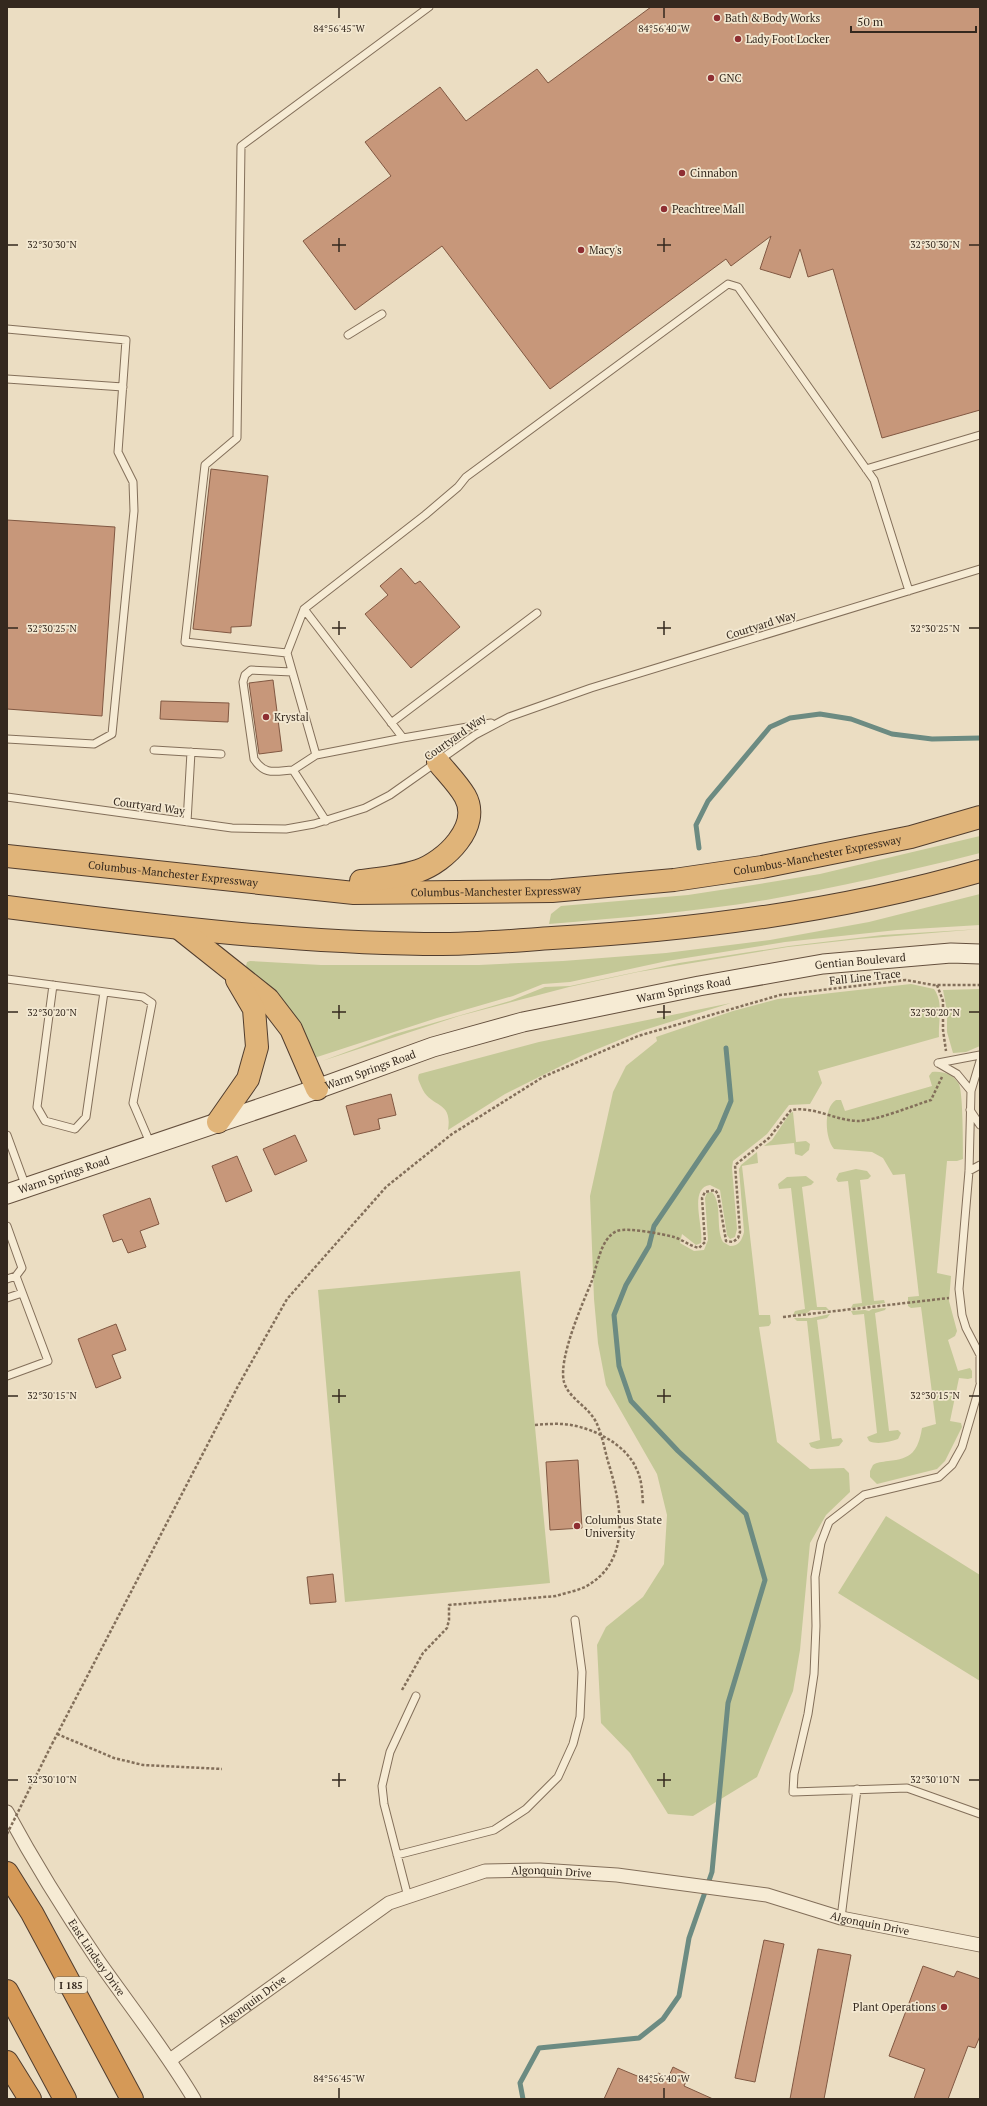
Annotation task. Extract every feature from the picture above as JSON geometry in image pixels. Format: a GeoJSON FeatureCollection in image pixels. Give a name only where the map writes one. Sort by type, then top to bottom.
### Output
{"type":"FeatureCollection","features":[{"type":"Feature","properties":{"kind":"highway"},"geometry":{"type":"LineString","coordinates":[[308,888],[388,878],[419,870],[439,859],[460,840],[470,819],[466,797],[438,762]]}},
{"type":"Feature","properties":{"kind":"highway","name":"Columbus-Manchester Expressway"},"geometry":{"type":"LineString","coordinates":[[7,856],[354,893],[580,890],[674,880],[762,867],[911,837],[980,817]]}},
{"type":"Feature","properties":{"kind":"highway"},"geometry":{"type":"LineString","coordinates":[[7,907],[180,929],[300,939],[425,944],[589,936],[704,926],[792,913],[930,886],[980,871]]}},
{"type":"Feature","properties":{"kind":"highway"},"geometry":{"type":"LineString","coordinates":[[180,929],[268,999],[291,1029],[317,1089]]}},
{"type":"Feature","properties":{"kind":"highway"},"geometry":{"type":"LineString","coordinates":[[218,1122],[248,1079],[257,1047],[254,1009],[232,970]]}},
{"type":"Feature","properties":{"kind":"highway","name":"I 185"},"geometry":{"type":"LineString","coordinates":[[7,1873],[32,1914],[132,2099]]}},
{"type":"Feature","properties":{"kind":"highway"},"geometry":{"type":"LineString","coordinates":[[7,1991],[65,2099]]}},
{"type":"Feature","properties":{"kind":"highway"},"geometry":{"type":"LineString","coordinates":[[7,2062],[30,2099]]}},
{"type":"Feature","properties":{"kind":"main road","name":"Gentian Boulevard"},"geometry":{"type":"LineString","coordinates":[[742,979],[823,964],[951,953],[980,954]]}},
{"type":"Feature","properties":{"kind":"main road","name":"Warm Springs Road"},"geometry":{"type":"LineString","coordinates":[[7,1194],[317,1089],[433,1046],[523,1022],[742,979]]}},
{"type":"Feature","properties":{"kind":"street","name":"East Lindsay Drive"},"geometry":{"type":"LineString","coordinates":[[7,1812],[27,1848],[97,1958],[170,2060],[194,2099]]}},
{"type":"Feature","properties":{"kind":"street","name":"Algonquin Drive"},"geometry":{"type":"LineString","coordinates":[[170,2060],[389,1903],[485,1871],[540,1870],[617,1875],[766,1895],[841,1918],[980,1946]]}},
{"type":"Feature","properties":{"kind":"lane"},"geometry":{"type":"LineString","coordinates":[[287,653],[185,642],[205,465],[236,438],[241,146],[429,7]]}},
{"type":"Feature","properties":{"kind":"lane"},"geometry":{"type":"LineString","coordinates":[[316,755],[287,653],[304,610],[425,515],[466,477],[728,284],[738,287],[874,480],[909,591]]}},
{"type":"Feature","properties":{"kind":"lane"},"geometry":{"type":"LineString","coordinates":[[348,335],[382,314]]}},
{"type":"Feature","properties":{"kind":"lane"},"geometry":{"type":"LineString","coordinates":[[7,329],[126,340],[118,452],[133,482],[134,511],[112,734],[94,744],[7,739]]}},
{"type":"Feature","properties":{"kind":"lane"},"geometry":{"type":"LineString","coordinates":[[7,379],[123,387]]}},
{"type":"Feature","properties":{"kind":"lane"},"geometry":{"type":"LineString","coordinates":[[866,469],[980,435]]}},
{"type":"Feature","properties":{"kind":"lane","name":"Courtyard Way"},"geometry":{"type":"LineString","coordinates":[[7,797],[187,822],[259,830],[286,828],[326,821],[365,808],[390,795],[475,735],[497,722],[591,688],[980,569]]}},
{"type":"Feature","properties":{"kind":"lane"},"geometry":{"type":"LineString","coordinates":[[304,610],[403,738]]}},
{"type":"Feature","properties":{"kind":"lane"},"geometry":{"type":"LineString","coordinates":[[391,723],[537,612]]}},
{"type":"Feature","properties":{"kind":"lane"},"geometry":{"type":"LineString","coordinates":[[292,672],[251,670],[245,675],[243,682],[254,759],[260,768],[269,772],[293,770],[316,755],[497,722]]}},
{"type":"Feature","properties":{"kind":"lane"},"geometry":{"type":"LineString","coordinates":[[154,750],[221,754]]}},
{"type":"Feature","properties":{"kind":"lane"},"geometry":{"type":"LineString","coordinates":[[187,822],[191,752]]}},
{"type":"Feature","properties":{"kind":"lane"},"geometry":{"type":"LineString","coordinates":[[293,770],[326,821]]}},
{"type":"Feature","properties":{"kind":"lane"},"geometry":{"type":"LineString","coordinates":[[7,979],[143,997],[152,1003],[133,1103],[151,1145]]}},
{"type":"Feature","properties":{"kind":"lane"},"geometry":{"type":"LineString","coordinates":[[53,985],[37,1107],[45,1121],[75,1129],[86,1117],[104,992]]}},
{"type":"Feature","properties":{"kind":"lane"},"geometry":{"type":"LineString","coordinates":[[946,1064],[980,1055]]}},
{"type":"Feature","properties":{"kind":"lane"},"geometry":{"type":"LineString","coordinates":[[980,1061],[971,1091],[969,1171],[959,1288],[962,1314],[966,1328],[980,1355],[980,1382]]}},
{"type":"Feature","properties":{"kind":"lane"},"geometry":{"type":"LineString","coordinates":[[946,1064],[957,1074],[971,1091]]}},
{"type":"Feature","properties":{"kind":"lane"},"geometry":{"type":"LineString","coordinates":[[970,1110],[980,1125]]}},
{"type":"Feature","properties":{"kind":"lane"},"geometry":{"type":"LineString","coordinates":[[7,1135],[26,1187]]}},
{"type":"Feature","properties":{"kind":"lane"},"geometry":{"type":"LineString","coordinates":[[969,1171],[980,1165]]}},
{"type":"Feature","properties":{"kind":"lane"},"geometry":{"type":"LineString","coordinates":[[7,1226],[22,1268],[16,1276],[7,1279]]}},
{"type":"Feature","properties":{"kind":"lane"},"geometry":{"type":"LineString","coordinates":[[7,1376],[48,1361],[16,1276]]}},
{"type":"Feature","properties":{"kind":"lane"},"geometry":{"type":"LineString","coordinates":[[7,1298],[22,1293]]}},
{"type":"Feature","properties":{"kind":"lane"},"geometry":{"type":"LineString","coordinates":[[980,1385],[962,1447],[952,1465],[939,1477],[864,1496],[829,1522],[821,1543],[815,1577],[816,1626],[814,1674],[808,1714],[794,1774],[794,1792],[907,1788],[980,1814]]}},
{"type":"Feature","properties":{"kind":"lane"},"geometry":{"type":"LineString","coordinates":[[397,1855],[494,1830],[526,1809],[558,1777],[573,1744],[580,1717],[582,1672],[575,1620]]}},
{"type":"Feature","properties":{"kind":"lane"},"geometry":{"type":"LineString","coordinates":[[408,1897],[384,1804],[382,1786],[390,1752],[416,1696]]}},
{"type":"Feature","properties":{"kind":"lane"},"geometry":{"type":"LineString","coordinates":[[841,1918],[857,1789]]}},
{"type":"Feature","properties":{"kind":"path","name":"Fall Line Trace"},"geometry":{"type":"LineString","coordinates":[[7,1834],[57,1734],[238,1386],[287,1299],[386,1187],[452,1134],[543,1078],[638,1036],[780,995],[906,980],[937,985],[980,985]]}},
{"type":"Feature","properties":{"kind":"path"},"geometry":{"type":"LineString","coordinates":[[402,1690],[423,1654],[447,1628],[449,1620],[449,1605],[556,1596],[584,1587],[604,1571],[616,1553],[621,1534],[618,1497],[595,1421],[568,1392],[563,1370],[576,1315],[591,1283],[604,1245],[610,1236],[624,1229],[675,1237],[699,1248],[704,1242],[702,1198],[704,1192],[708,1190],[715,1190],[718,1194],[726,1241],[733,1242],[738,1238],[740,1232],[735,1165],[769,1138],[791,1110],[803,1108],[857,1121],[870,1119],[931,1100],[946,1064],[943,1030],[943,1001],[937,985]]}},
{"type":"Feature","properties":{"kind":"path"},"geometry":{"type":"LineString","coordinates":[[783,1317],[960,1297]]}},
{"type":"Feature","properties":{"kind":"path"},"geometry":{"type":"LineString","coordinates":[[534,1425],[572,1425],[600,1436],[617,1446],[636,1467],[641,1479],[643,1504]]}},
{"type":"Feature","properties":{"kind":"path"},"geometry":{"type":"LineString","coordinates":[[57,1734],[114,1758],[143,1765],[222,1769]]}},
{"type":"Feature","properties":{"kind":"green space"},"geometry":{"type":"Polygon","coordinates":[[[980,836],[980,853],[820,890],[712,908],[549,924],[551,914],[561,906],[688,895],[820,874],[980,836]]]}},
{"type":"Feature","properties":{"kind":"green space"},"geometry":{"type":"Polygon","coordinates":[[[980,894],[980,925],[897,930],[785,942],[667,961],[570,982],[543,984],[513,996],[437,1018],[314,1058],[246,966],[247,962],[250,961],[321,965],[479,965],[563,961],[666,953],[770,940],[869,922],[980,894]]]}},
{"type":"Feature","properties":{"kind":"green space"},"geometry":{"type":"Polygon","coordinates":[[[980,929],[859,939],[788,947],[638,972],[569,987],[459,1016],[322,1061],[395,1034],[510,1001],[545,987],[570,986],[679,963],[789,946],[883,935],[980,929]]]}},
{"type":"Feature","properties":{"kind":"green space"},"geometry":{"type":"Polygon","coordinates":[[[911,984],[934,989],[937,994],[940,1006],[939,1037],[818,1071],[822,1083],[810,1104],[789,1105],[767,1134],[733,1161],[732,1168],[737,1229],[735,1237],[730,1239],[727,1235],[720,1190],[710,1185],[703,1188],[698,1200],[701,1243],[696,1245],[682,1234],[680,1243],[694,1251],[704,1250],[708,1240],[705,1198],[707,1193],[712,1192],[717,1203],[719,1230],[723,1242],[730,1246],[736,1245],[740,1242],[744,1232],[739,1169],[741,1165],[757,1152],[758,1163],[742,1166],[759,1315],[770,1315],[771,1323],[769,1326],[759,1327],[777,1442],[810,1469],[844,1468],[849,1473],[850,1492],[826,1515],[810,1543],[800,1650],[793,1691],[757,1777],[693,1816],[668,1814],[630,1753],[601,1723],[597,1645],[606,1627],[643,1597],[664,1564],[667,1515],[657,1474],[606,1385],[598,1343],[594,1299],[590,1196],[613,1092],[626,1066],[657,1041],[656,1037],[733,1011],[778,999],[911,984]]]}},
{"type":"Feature","properties":{"kind":"green space"},"geometry":{"type":"Polygon","coordinates":[[[980,989],[980,1046],[966,1052],[953,1053],[947,1032],[947,1011],[943,990],[980,989]]]}},
{"type":"Feature","properties":{"kind":"green space"},"geometry":{"type":"Polygon","coordinates":[[[731,1003],[641,1031],[583,1055],[505,1094],[448,1130],[449,1120],[447,1113],[440,1105],[425,1093],[418,1080],[419,1074],[539,1042],[731,1003]]]}},
{"type":"Feature","properties":{"kind":"green space"},"geometry":{"type":"Polygon","coordinates":[[[932,1072],[940,1072],[951,1076],[957,1081],[960,1089],[963,1159],[957,1161],[947,1161],[937,1273],[951,1276],[949,1301],[957,1331],[955,1336],[948,1340],[958,1371],[970,1368],[972,1371],[972,1378],[959,1378],[950,1421],[961,1423],[962,1427],[945,1461],[937,1469],[877,1484],[870,1477],[870,1471],[873,1465],[908,1456],[916,1448],[922,1428],[936,1424],[921,1307],[911,1308],[908,1306],[908,1297],[919,1296],[905,1174],[893,1175],[883,1158],[872,1152],[834,1149],[827,1131],[827,1116],[829,1109],[836,1100],[841,1100],[845,1111],[932,1086],[929,1076],[932,1072]]]}},
{"type":"Feature","properties":{"kind":"green space"},"geometry":{"type":"Polygon","coordinates":[[[793,1112],[796,1142],[806,1141],[810,1144],[809,1150],[802,1156],[795,1154],[794,1143],[764,1146],[772,1140],[790,1113],[793,1112]]]}},
{"type":"Feature","properties":{"kind":"green space"},"geometry":{"type":"Polygon","coordinates":[[[856,1169],[867,1171],[871,1176],[868,1179],[860,1180],[874,1301],[884,1300],[885,1303],[851,1308],[853,1304],[862,1303],[848,1181],[838,1182],[836,1179],[839,1173],[856,1169]]]}},
{"type":"Feature","properties":{"kind":"green space"},"geometry":{"type":"Polygon","coordinates":[[[806,1176],[814,1182],[811,1185],[802,1187],[817,1307],[826,1307],[829,1310],[811,1310],[807,1313],[793,1315],[795,1311],[805,1309],[791,1188],[779,1189],[778,1184],[787,1177],[806,1176]]]}},
{"type":"Feature","properties":{"kind":"green space"},"geometry":{"type":"Polygon","coordinates":[[[520,1271],[550,1583],[345,1602],[318,1290],[520,1271]]]}},
{"type":"Feature","properties":{"kind":"green space"},"geometry":{"type":"Polygon","coordinates":[[[886,1308],[885,1310],[875,1313],[889,1431],[898,1430],[901,1433],[898,1439],[876,1443],[869,1441],[867,1437],[877,1433],[864,1314],[853,1315],[851,1311],[869,1311],[872,1309],[886,1308]]]}},
{"type":"Feature","properties":{"kind":"green space"},"geometry":{"type":"Polygon","coordinates":[[[830,1314],[827,1318],[817,1320],[832,1439],[841,1438],[843,1441],[839,1446],[817,1449],[811,1447],[809,1443],[820,1440],[807,1321],[797,1321],[794,1318],[811,1318],[830,1314]]]}},
{"type":"Feature","properties":{"kind":"green space"},"geometry":{"type":"Polygon","coordinates":[[[886,1516],[980,1575],[980,1681],[838,1593],[886,1516]]]}},
{"type":"Feature","properties":{"kind":"building","name":"Peachtree Mall"},"geometry":{"type":"Polygon","coordinates":[[[651,7],[980,7],[980,410],[882,438],[833,269],[808,277],[800,249],[790,278],[760,269],[771,236],[731,266],[726,259],[550,389],[442,246],[355,310],[303,241],[391,176],[365,142],[440,87],[466,121],[537,69],[548,83],[651,7]]]}},
{"type":"Feature","properties":{"kind":"building"},"geometry":{"type":"Polygon","coordinates":[[[211,469],[268,476],[251,626],[231,627],[231,633],[193,629],[211,469]]]}},
{"type":"Feature","properties":{"kind":"building"},"geometry":{"type":"Polygon","coordinates":[[[7,520],[115,527],[102,716],[7,709],[7,520]]]}},
{"type":"Feature","properties":{"kind":"building"},"geometry":{"type":"Polygon","coordinates":[[[401,568],[415,584],[420,581],[460,627],[411,668],[365,614],[388,595],[380,586],[401,568]]]}},
{"type":"Feature","properties":{"kind":"building","name":"Krystal"},"geometry":{"type":"Polygon","coordinates":[[[273,680],[282,751],[259,754],[249,683],[273,680]]]}},
{"type":"Feature","properties":{"kind":"building"},"geometry":{"type":"Polygon","coordinates":[[[161,701],[229,703],[228,722],[160,719],[161,701]]]}},
{"type":"Feature","properties":{"kind":"building"},"geometry":{"type":"Polygon","coordinates":[[[391,1094],[396,1115],[378,1119],[380,1129],[354,1135],[346,1106],[391,1094]]]}},
{"type":"Feature","properties":{"kind":"building"},"geometry":{"type":"Polygon","coordinates":[[[295,1135],[307,1161],[275,1175],[263,1149],[295,1135]]]}},
{"type":"Feature","properties":{"kind":"building"},"geometry":{"type":"Polygon","coordinates":[[[237,1156],[252,1191],[226,1202],[212,1166],[237,1156]]]}},
{"type":"Feature","properties":{"kind":"building"},"geometry":{"type":"Polygon","coordinates":[[[150,1198],[159,1224],[140,1231],[146,1247],[128,1253],[122,1239],[113,1242],[103,1215],[150,1198]]]}},
{"type":"Feature","properties":{"kind":"building"},"geometry":{"type":"Polygon","coordinates":[[[116,1324],[126,1350],[112,1355],[121,1378],[96,1388],[78,1339],[116,1324]]]}},
{"type":"Feature","properties":{"kind":"building"},"geometry":{"type":"Polygon","coordinates":[[[578,1460],[582,1528],[550,1530],[546,1462],[578,1460]]]}},
{"type":"Feature","properties":{"kind":"building"},"geometry":{"type":"Polygon","coordinates":[[[333,1574],[336,1602],[310,1604],[307,1577],[333,1574]]]}},
{"type":"Feature","properties":{"kind":"building"},"geometry":{"type":"Polygon","coordinates":[[[764,1940],[784,1944],[755,2082],[735,2078],[764,1940]]]}},
{"type":"Feature","properties":{"kind":"building"},"geometry":{"type":"Polygon","coordinates":[[[818,1949],[851,1955],[824,2099],[790,2099],[818,1949]]]}},
{"type":"Feature","properties":{"kind":"building","name":"Plant Operations"},"geometry":{"type":"Polygon","coordinates":[[[923,1966],[954,1977],[957,1971],[980,1979],[980,2036],[975,2048],[968,2046],[948,2099],[914,2099],[925,2069],[889,2056],[923,1966]]]}},
{"type":"Feature","properties":{"kind":"building"},"geometry":{"type":"Polygon","coordinates":[[[673,2067],[689,2075],[684,2086],[713,2099],[604,2099],[618,2068],[654,2083],[658,2073],[668,2078],[673,2067]]]}},
{"type":"Feature","properties":{"kind":"waterway"},"geometry":{"type":"LineString","coordinates":[[699,848],[696,825],[708,801],[770,727],[790,718],[820,714],[851,719],[892,734],[932,739],[980,738]]}},
{"type":"Feature","properties":{"kind":"waterway"},"geometry":{"type":"LineString","coordinates":[[523,2099],[520,2083],[539,2048],[639,2038],[663,2019],[679,1996],[689,1938],[712,1872],[728,1703],[765,1580],[746,1514],[678,1451],[631,1401],[619,1366],[614,1315],[626,1285],[649,1246],[654,1226],[719,1130],[731,1101],[726,1048]]}},
{"type":"Feature","properties":{"kind":"place","name":"Bath & Body Works"},"geometry":{"type":"Point","coordinates":[717,18]}},
{"type":"Feature","properties":{"kind":"place","name":"Lady Foot Locker"},"geometry":{"type":"Point","coordinates":[738,39]}},
{"type":"Feature","properties":{"kind":"place","name":"GNC"},"geometry":{"type":"Point","coordinates":[711,78]}},
{"type":"Feature","properties":{"kind":"place","name":"Cinnabon"},"geometry":{"type":"Point","coordinates":[682,173]}},
{"type":"Feature","properties":{"kind":"place","name":"Peachtree Mall"},"geometry":{"type":"Point","coordinates":[664,209]}},
{"type":"Feature","properties":{"kind":"place","name":"Macy's"},"geometry":{"type":"Point","coordinates":[581,250]}},
{"type":"Feature","properties":{"kind":"place","name":"Krystal"},"geometry":{"type":"Point","coordinates":[266,717]}},
{"type":"Feature","properties":{"kind":"place","name":"Columbus State University"},"geometry":{"type":"Point","coordinates":[577,1526]}},
{"type":"Feature","properties":{"kind":"place","name":"Plant Operations"},"geometry":{"type":"Point","coordinates":[944,2007]}}]}
